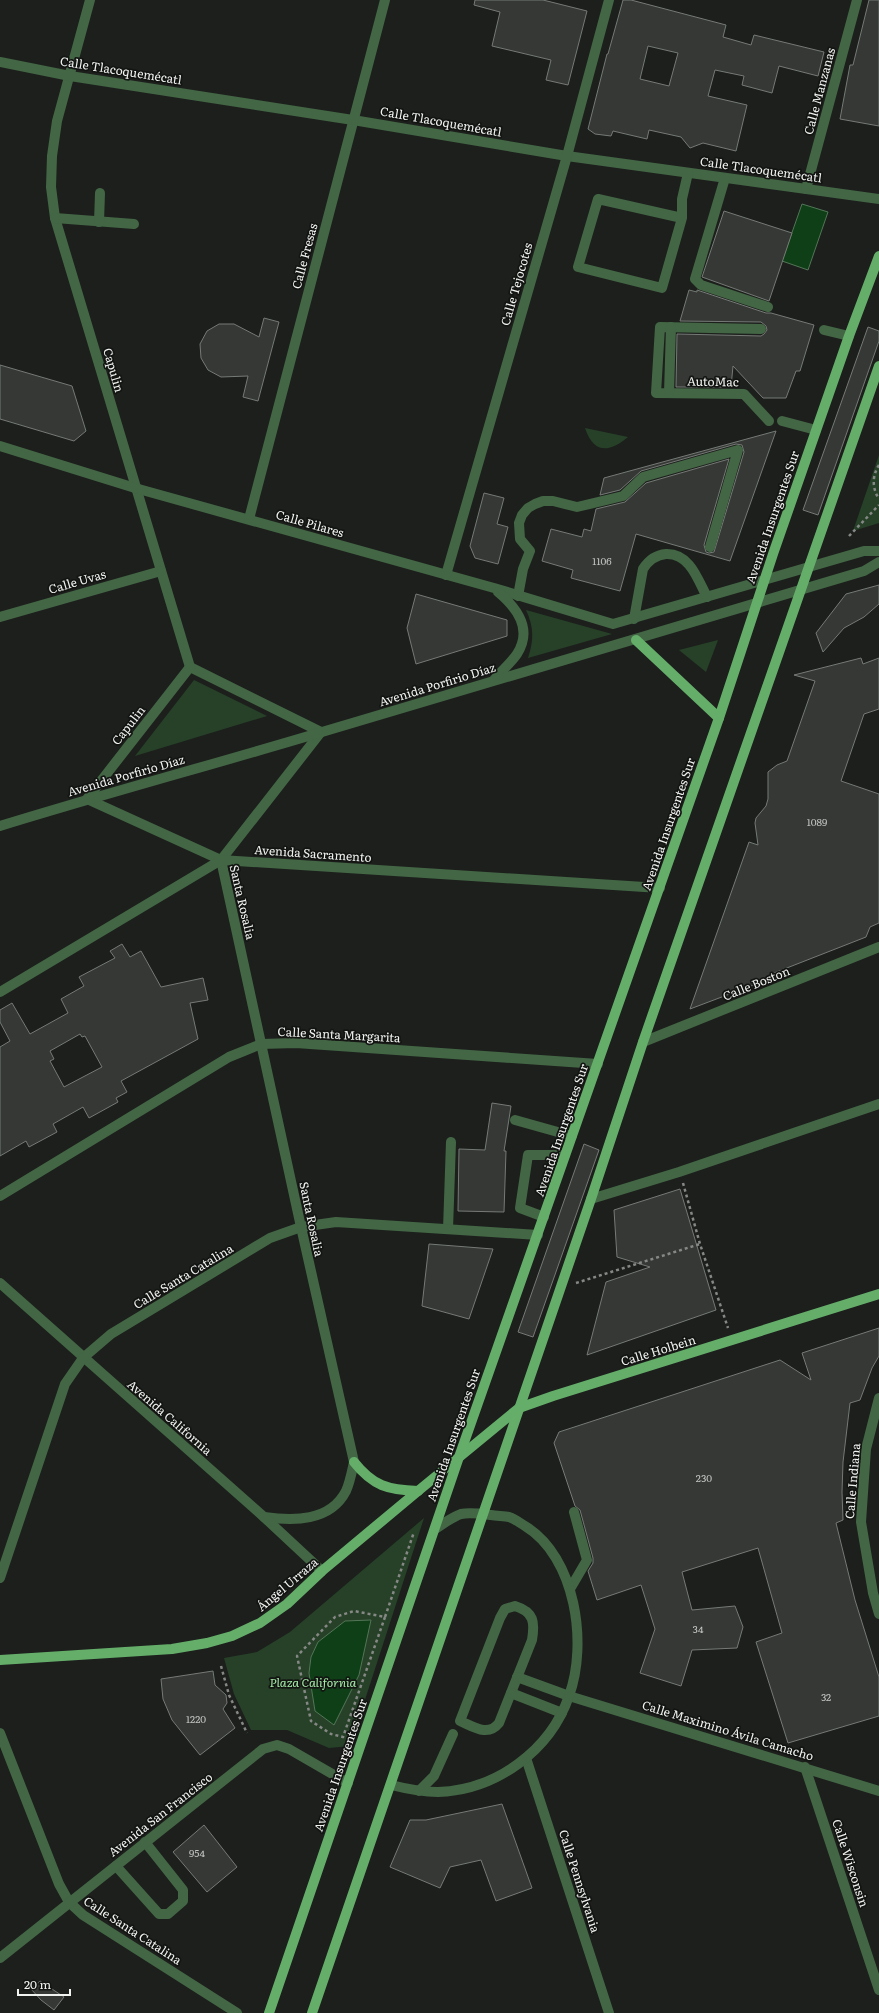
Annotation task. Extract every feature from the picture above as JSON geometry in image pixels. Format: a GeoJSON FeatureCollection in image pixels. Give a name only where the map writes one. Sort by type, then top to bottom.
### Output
{"type":"FeatureCollection","features":[{"type":"Feature","properties":{"kind":"main road","name":"Avenida Insurgentes Sur"},"geometry":{"type":"LineString","coordinates":[[269,2013],[459,1457],[660,888],[816,430],[879,256]]}},
{"type":"Feature","properties":{"kind":"main road"},"geometry":{"type":"LineString","coordinates":[[312,2013],[560,1288],[592,1199],[643,1042],[879,366]]}},
{"type":"Feature","properties":{"kind":"main road"},"geometry":{"type":"LineString","coordinates":[[636,640],[719,718]]}},
{"type":"Feature","properties":{"kind":"main road","name":"Calle Holbein"},"geometry":{"type":"LineString","coordinates":[[459,1457],[520,1408],[553,1396],[879,1294]]}},
{"type":"Feature","properties":{"kind":"main road","name":"Ángel Urraza"},"geometry":{"type":"LineString","coordinates":[[0,1660],[172,1649],[207,1643],[232,1636],[260,1623],[287,1604],[322,1572],[459,1457]]}},
{"type":"Feature","properties":{"kind":"main road"},"geometry":{"type":"LineString","coordinates":[[354,1462],[373,1481],[385,1487],[398,1491],[418,1491]]}},
{"type":"Feature","properties":{"kind":"street","name":"Capulin"},"geometry":{"type":"LineString","coordinates":[[87,799],[190,667],[55,218],[52,186],[52,156],[57,121],[90,0]]}},
{"type":"Feature","properties":{"kind":"street","name":"Calle Fresas"},"geometry":{"type":"LineString","coordinates":[[249,519],[385,0]]}},
{"type":"Feature","properties":{"kind":"street","name":"Calle Tejocotes"},"geometry":{"type":"LineString","coordinates":[[446,576],[567,156],[609,0]]}},
{"type":"Feature","properties":{"kind":"street","name":"Calle Manzanas"},"geometry":{"type":"LineString","coordinates":[[806,189],[857,0]]}},
{"type":"Feature","properties":{"kind":"street","name":"Calle Tlacoquemécatl"},"geometry":{"type":"LineString","coordinates":[[0,62],[70,76],[353,120],[567,156],[879,199]]}},
{"type":"Feature","properties":{"kind":"street"},"geometry":{"type":"LineString","coordinates":[[682,218],[598,199],[578,267],[662,288],[682,218],[682,199],[688,172]]}},
{"type":"Feature","properties":{"kind":"street"},"geometry":{"type":"LineString","coordinates":[[725,178],[695,279],[701,285],[768,307]]}},
{"type":"Feature","properties":{"kind":"street"},"geometry":{"type":"LineString","coordinates":[[99,222],[100,193]]}},
{"type":"Feature","properties":{"kind":"street"},"geometry":{"type":"LineString","coordinates":[[55,218],[134,224]]}},
{"type":"Feature","properties":{"kind":"street","name":"AutoMac"},"geometry":{"type":"LineString","coordinates":[[761,329],[660,327],[656,393],[744,394],[769,421]]}},
{"type":"Feature","properties":{"kind":"street"},"geometry":{"type":"LineString","coordinates":[[824,330],[849,336]]}},
{"type":"Feature","properties":{"kind":"street"},"geometry":{"type":"LineString","coordinates":[[782,420],[816,430]]}},
{"type":"Feature","properties":{"kind":"street","name":"Calle Pilares"},"geometry":{"type":"LineString","coordinates":[[0,446],[135,488],[249,519],[446,576],[494,588],[613,624],[634,619]]}},
{"type":"Feature","properties":{"kind":"street"},"geometry":{"type":"LineString","coordinates":[[518,596],[524,569],[530,552],[520,539],[519,531],[522,515],[528,508],[544,501],[577,507],[623,496],[643,476],[738,450],[710,547]]}},
{"type":"Feature","properties":{"kind":"street"},"geometry":{"type":"LineString","coordinates":[[707,597],[691,566],[685,560],[670,554],[662,554],[651,560],[643,569],[634,619],[864,551],[879,552]]}},
{"type":"Feature","properties":{"kind":"street","name":"Avenida Porfirio Díaz"},"geometry":{"type":"LineString","coordinates":[[0,826],[87,799],[756,604],[864,571],[879,562]]}},
{"type":"Feature","properties":{"kind":"street","name":"Calle Uvas"},"geometry":{"type":"LineString","coordinates":[[0,617],[160,571]]}},
{"type":"Feature","properties":{"kind":"street"},"geometry":{"type":"LineString","coordinates":[[494,588],[518,612],[523,626],[522,640],[517,654],[494,680]]}},
{"type":"Feature","properties":{"kind":"street"},"geometry":{"type":"LineString","coordinates":[[190,667],[321,732]]}},
{"type":"Feature","properties":{"kind":"street","name":"Santa Rosalia"},"geometry":{"type":"LineString","coordinates":[[221,860],[321,732]]}},
{"type":"Feature","properties":{"kind":"street","name":"Santa Rosalia"},"geometry":{"type":"LineString","coordinates":[[87,799],[221,860]]}},
{"type":"Feature","properties":{"kind":"street"},"geometry":{"type":"LineString","coordinates":[[0,992],[221,860]]}},
{"type":"Feature","properties":{"kind":"street","name":"Santa Rosalia"},"geometry":{"type":"LineString","coordinates":[[221,860],[354,1462],[345,1492],[336,1504],[322,1514],[303,1519],[288,1520],[264,1517]]}},
{"type":"Feature","properties":{"kind":"street","name":"Avenida Sacramento"},"geometry":{"type":"LineString","coordinates":[[221,860],[660,888]]}},
{"type":"Feature","properties":{"kind":"street","name":"Calle Boston"},"geometry":{"type":"LineString","coordinates":[[643,1042],[879,947]]}},
{"type":"Feature","properties":{"kind":"street","name":"Calle Santa Margarita"},"geometry":{"type":"LineString","coordinates":[[0,1196],[229,1057],[261,1044],[296,1044],[598,1064]]}},
{"type":"Feature","properties":{"kind":"street"},"geometry":{"type":"LineString","coordinates":[[592,1199],[679,1172],[879,1104]]}},
{"type":"Feature","properties":{"kind":"street"},"geometry":{"type":"LineString","coordinates":[[515,1120],[572,1136]]}},
{"type":"Feature","properties":{"kind":"street"},"geometry":{"type":"LineString","coordinates":[[448,1229],[452,1142]]}},
{"type":"Feature","properties":{"kind":"street"},"geometry":{"type":"LineString","coordinates":[[544,1217],[520,1208],[528,1155],[566,1155]]}},
{"type":"Feature","properties":{"kind":"street","name":"Calle Santa Catalina"},"geometry":{"type":"LineString","coordinates":[[0,1578],[65,1384],[83,1358],[111,1334],[270,1238],[301,1227],[336,1222],[538,1235]]}},
{"type":"Feature","properties":{"kind":"street","name":"Avenida California"},"geometry":{"type":"LineString","coordinates":[[0,1283],[264,1517],[322,1572]]}},
{"type":"Feature","properties":{"kind":"street","name":"Calle Indiana"},"geometry":{"type":"LineString","coordinates":[[879,1398],[866,1449],[861,1522],[873,1593],[879,1614]]}},
{"type":"Feature","properties":{"kind":"street"},"geometry":{"type":"LineString","coordinates":[[570,1588],[587,1560],[574,1512]]}},
{"type":"Feature","properties":{"kind":"street"},"geometry":{"type":"LineString","coordinates":[[390,1785],[419,1792],[458,1790],[494,1778],[526,1758],[540,1745],[562,1713],[570,1696],[576,1672],[578,1647],[570,1588],[565,1574],[552,1553],[535,1532],[510,1518],[483,1514],[461,1514],[435,1529]]}},
{"type":"Feature","properties":{"kind":"street"},"geometry":{"type":"LineString","coordinates":[[515,1606],[526,1609],[532,1616],[534,1628],[532,1640],[517,1677],[499,1723],[495,1729],[489,1731],[482,1730],[460,1721],[500,1618],[505,1609],[515,1606]]}},
{"type":"Feature","properties":{"kind":"street","name":"Calle Maximino Ávila Camacho"},"geometry":{"type":"LineString","coordinates":[[517,1677],[570,1696],[879,1791]]}},
{"type":"Feature","properties":{"kind":"street"},"geometry":{"type":"LineString","coordinates":[[511,1693],[562,1713]]}},
{"type":"Feature","properties":{"kind":"street","name":"Calle Santa Catalina"},"geometry":{"type":"LineString","coordinates":[[0,1733],[59,1884],[69,1902],[83,1915],[237,2013]]}},
{"type":"Feature","properties":{"kind":"street"},"geometry":{"type":"LineString","coordinates":[[419,1792],[434,1776],[452,1734]]}},
{"type":"Feature","properties":{"kind":"street","name":"Avenida San Francisco"},"geometry":{"type":"LineString","coordinates":[[0,1958],[263,1749],[277,1745],[289,1749],[348,1783]]}},
{"type":"Feature","properties":{"kind":"street","name":"Calle Pennsylvania"},"geometry":{"type":"LineString","coordinates":[[526,1758],[609,2013]]}},
{"type":"Feature","properties":{"kind":"street","name":"Calle Wisconsin"},"geometry":{"type":"LineString","coordinates":[[805,1767],[879,1990]]}},
{"type":"Feature","properties":{"kind":"street"},"geometry":{"type":"LineString","coordinates":[[116,1866],[159,1914],[168,1914],[183,1901],[183,1890],[145,1842]]}},
{"type":"Feature","properties":{"kind":"path"},"geometry":{"type":"LineString","coordinates":[[879,465],[873,478],[873,487],[879,500]]}},
{"type":"Feature","properties":{"kind":"path"},"geometry":{"type":"LineString","coordinates":[[849,536],[879,505]]}},
{"type":"Feature","properties":{"kind":"path"},"geometry":{"type":"LineString","coordinates":[[679,1172],[700,1244],[732,1341]]}},
{"type":"Feature","properties":{"kind":"path"},"geometry":{"type":"LineString","coordinates":[[560,1288],[700,1244]]}},
{"type":"Feature","properties":{"kind":"path"},"geometry":{"type":"LineString","coordinates":[[385,1617],[354,1612],[335,1617],[297,1656],[311,1721],[331,1734],[344,1738],[414,1532]]}},
{"type":"Feature","properties":{"kind":"path"},"geometry":{"type":"LineString","coordinates":[[221,1666],[229,1695],[247,1733]]}},
{"type":"Feature","properties":{"kind":"green space"},"geometry":{"type":"Polygon","coordinates":[[[585,428],[628,437],[615,446],[609,448],[598,447],[593,443],[585,428]]]}},
{"type":"Feature","properties":{"kind":"green space"},"geometry":{"type":"Polygon","coordinates":[[[879,455],[879,523],[853,531],[879,455]]]}},
{"type":"Feature","properties":{"kind":"green space"},"geometry":{"type":"Polygon","coordinates":[[[526,610],[612,634],[528,658],[532,639],[532,628],[526,610]]]}},
{"type":"Feature","properties":{"kind":"green space"},"geometry":{"type":"Polygon","coordinates":[[[718,640],[706,672],[679,650],[718,640]]]}},
{"type":"Feature","properties":{"kind":"green space"},"geometry":{"type":"Polygon","coordinates":[[[194,680],[267,716],[135,756],[194,680]]]}},
{"type":"Feature","properties":{"kind":"green space","name":"Plaza California"},"geometry":{"type":"Polygon","coordinates":[[[424,1518],[350,1746],[329,1748],[287,1730],[251,1730],[234,1694],[224,1658],[257,1652],[290,1632],[424,1518]]]}},
{"type":"Feature","properties":{"kind":"shaded area"},"geometry":{"type":"Polygon","coordinates":[[[802,204],[828,212],[808,270],[782,261],[802,204]]]}},
{"type":"Feature","properties":{"kind":"shaded area"},"geometry":{"type":"Polygon","coordinates":[[[371,1620],[359,1675],[334,1725],[315,1711],[309,1673],[311,1657],[318,1642],[345,1621],[371,1620]]]}},
{"type":"Feature","properties":{"kind":"building"},"geometry":{"type":"Polygon","coordinates":[[[475,0],[543,0],[587,11],[568,85],[546,80],[551,60],[492,46],[500,12],[474,5],[475,0]]]}},
{"type":"Feature","properties":{"kind":"building"},"geometry":{"type":"Polygon","coordinates":[[[623,0],[631,0],[726,25],[723,37],[751,45],[754,35],[824,52],[818,76],[779,66],[772,93],[742,85],[744,76],[715,70],[708,96],[747,105],[736,151],[703,143],[690,148],[681,137],[649,130],[647,139],[613,131],[611,136],[595,134],[588,129],[623,0]],[[648,46],[640,79],[669,86],[678,53],[648,46]]]}},
{"type":"Feature","properties":{"kind":"building"},"geometry":{"type":"Polygon","coordinates":[[[869,0],[879,0],[879,126],[840,119],[850,65],[853,65],[869,0]]]}},
{"type":"Feature","properties":{"kind":"building"},"geometry":{"type":"Polygon","coordinates":[[[724,211],[792,233],[769,301],[702,277],[724,211]]]}},
{"type":"Feature","properties":{"kind":"building"},"geometry":{"type":"Polygon","coordinates":[[[689,290],[697,292],[697,290],[766,313],[771,313],[814,325],[800,371],[796,371],[786,398],[763,398],[733,366],[731,387],[676,387],[677,334],[761,336],[767,330],[766,326],[761,322],[680,321],[689,290]]]}},
{"type":"Feature","properties":{"kind":"building"},"geometry":{"type":"Polygon","coordinates":[[[264,318],[279,322],[258,401],[243,397],[248,376],[221,377],[208,370],[201,358],[200,344],[207,331],[219,324],[234,324],[259,337],[264,318]]]}},
{"type":"Feature","properties":{"kind":"building"},"geometry":{"type":"Polygon","coordinates":[[[868,327],[879,331],[879,341],[818,515],[803,510],[868,327]]]}},
{"type":"Feature","properties":{"kind":"building"},"geometry":{"type":"Polygon","coordinates":[[[0,365],[72,386],[86,431],[74,441],[0,419],[0,365]]]}},
{"type":"Feature","properties":{"kind":"building"},"geometry":{"type":"Polygon","coordinates":[[[776,431],[730,561],[636,534],[620,591],[571,578],[573,570],[542,561],[551,529],[582,537],[584,529],[591,531],[596,509],[625,502],[646,483],[729,459],[704,545],[706,552],[714,552],[744,452],[742,445],[736,444],[641,471],[620,490],[600,495],[604,478],[776,431]]]}},
{"type":"Feature","properties":{"kind":"building"},"geometry":{"type":"Polygon","coordinates":[[[484,493],[504,498],[497,524],[508,527],[498,564],[475,558],[470,546],[484,493]]]}},
{"type":"Feature","properties":{"kind":"building"},"geometry":{"type":"Polygon","coordinates":[[[879,585],[879,604],[864,617],[844,628],[823,652],[816,633],[846,594],[879,585]]]}},
{"type":"Feature","properties":{"kind":"building"},"geometry":{"type":"Polygon","coordinates":[[[416,594],[507,620],[507,636],[416,664],[407,628],[416,594]]]}},
{"type":"Feature","properties":{"kind":"building"},"geometry":{"type":"Polygon","coordinates":[[[861,658],[863,664],[879,658],[879,709],[864,714],[841,781],[879,794],[879,923],[870,927],[866,937],[774,973],[772,978],[690,1009],[749,842],[758,845],[755,823],[756,818],[766,806],[768,799],[768,772],[777,765],[787,761],[815,681],[794,675],[861,658]]]}},
{"type":"Feature","properties":{"kind":"building"},"geometry":{"type":"Polygon","coordinates":[[[122,944],[130,957],[141,951],[161,987],[203,978],[208,1000],[190,1003],[198,1039],[121,1081],[127,1092],[116,1098],[118,1102],[89,1118],[83,1107],[53,1124],[57,1132],[29,1147],[26,1141],[0,1156],[0,1047],[10,1041],[0,1022],[0,1010],[12,1003],[30,1034],[68,1013],[61,999],[84,986],[79,977],[115,958],[110,951],[122,944]],[[80,1034],[50,1051],[54,1059],[50,1061],[64,1087],[102,1067],[85,1036],[82,1037],[80,1034]]]}},
{"type":"Feature","properties":{"kind":"building"},"geometry":{"type":"Polygon","coordinates":[[[492,1103],[511,1106],[504,1151],[506,1151],[504,1212],[458,1211],[459,1149],[485,1150],[492,1103]]]}},
{"type":"Feature","properties":{"kind":"building"},"geometry":{"type":"Polygon","coordinates":[[[584,1144],[599,1150],[533,1337],[518,1332],[584,1144]]]}},
{"type":"Feature","properties":{"kind":"building"},"geometry":{"type":"Polygon","coordinates":[[[680,1189],[716,1310],[587,1355],[606,1282],[650,1267],[617,1257],[614,1210],[680,1189]]]}},
{"type":"Feature","properties":{"kind":"building"},"geometry":{"type":"Polygon","coordinates":[[[429,1244],[493,1249],[469,1319],[422,1306],[429,1244]]]}},
{"type":"Feature","properties":{"kind":"building"},"geometry":{"type":"Polygon","coordinates":[[[879,1328],[879,1356],[872,1368],[860,1400],[850,1403],[843,1462],[843,1520],[836,1523],[855,1600],[879,1677],[879,1716],[788,1743],[756,1642],[782,1633],[758,1548],[682,1572],[692,1610],[735,1606],[743,1627],[737,1648],[692,1650],[681,1686],[640,1673],[655,1629],[641,1585],[597,1600],[588,1571],[593,1563],[593,1558],[580,1510],[575,1506],[554,1443],[559,1432],[780,1360],[811,1380],[802,1353],[879,1328]]]}},
{"type":"Feature","properties":{"kind":"building"},"geometry":{"type":"Polygon","coordinates":[[[213,1671],[215,1685],[226,1695],[227,1703],[223,1709],[235,1728],[200,1755],[172,1720],[163,1699],[161,1679],[213,1671]]]}},
{"type":"Feature","properties":{"kind":"building"},"geometry":{"type":"Polygon","coordinates":[[[502,1804],[532,1888],[496,1901],[481,1860],[450,1867],[440,1888],[390,1867],[410,1820],[426,1820],[502,1804]]]}},
{"type":"Feature","properties":{"kind":"building"},"geometry":{"type":"Polygon","coordinates":[[[204,1825],[237,1867],[207,1892],[173,1852],[204,1825]]]}},
{"type":"Feature","properties":{"kind":"building"},"geometry":{"type":"Polygon","coordinates":[[[40,1981],[64,1997],[54,2010],[41,2000],[31,1989],[40,1981]]]}}]}
